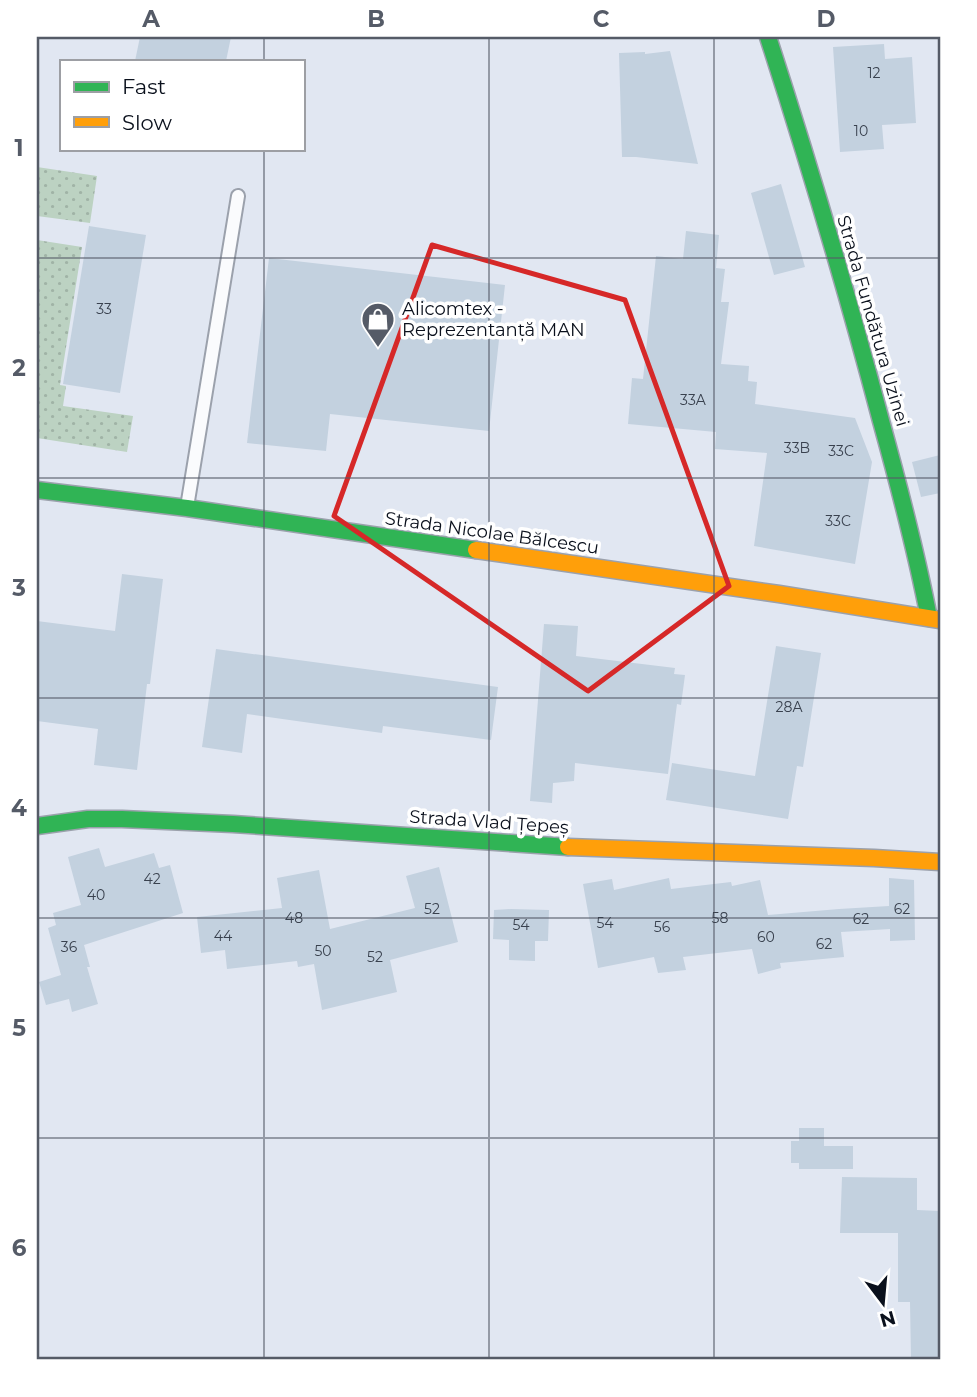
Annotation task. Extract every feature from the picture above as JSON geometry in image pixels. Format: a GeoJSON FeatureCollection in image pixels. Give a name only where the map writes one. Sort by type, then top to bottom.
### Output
{"type":"FeatureCollection","features":[{"type":"Feature","properties":{"kind":"street","name":"Strada Fundătura Uzinei"},"geometry":{"type":"LineString","coordinates":[[768,37],[801,137],[865,361],[934,619]]}},
{"type":"Feature","properties":{"kind":"street","name":"Strada Nicolae Bălcescu"},"geometry":{"type":"LineString","coordinates":[[37,490],[187,508],[934,619]]}},
{"type":"Feature","properties":{"kind":"street","name":"Strada Vlad Țepeș"},"geometry":{"type":"LineString","coordinates":[[37,826],[88,819],[122,819],[604,849],[940,862]]}},
{"type":"Feature","properties":{"kind":"lane"},"geometry":{"type":"LineString","coordinates":[[187,508],[238,196]]}},
{"type":"Feature","properties":{"kind":"highlighted area"},"geometry":{"type":"Polygon","coordinates":[[[432,245],[625,300],[729,586],[588,691],[334,516],[432,245]]]}},
{"type":"Feature","properties":{"kind":"green space"},"geometry":{"type":"Polygon","coordinates":[[[37,167],[97,176],[90,223],[37,216],[37,167]]]}},
{"type":"Feature","properties":{"kind":"green space"},"geometry":{"type":"Polygon","coordinates":[[[37,240],[82,247],[60,385],[66,386],[63,406],[133,416],[127,452],[37,438],[37,240]]]}},
{"type":"Feature","properties":{"kind":"building"},"geometry":{"type":"Polygon","coordinates":[[[140,37],[231,37],[226,60],[135,60],[140,37]]]}},
{"type":"Feature","properties":{"kind":"building"},"geometry":{"type":"Polygon","coordinates":[[[884,44],[885,59],[912,57],[916,123],[882,125],[884,149],[840,152],[833,47],[884,44]]]}},
{"type":"Feature","properties":{"kind":"building"},"geometry":{"type":"Polygon","coordinates":[[[670,51],[698,164],[622,157],[619,53],[670,51]]]}},
{"type":"Feature","properties":{"kind":"building"},"geometry":{"type":"Polygon","coordinates":[[[781,184],[805,267],[774,275],[751,193],[781,184]]]}},
{"type":"Feature","properties":{"kind":"building"},"geometry":{"type":"Polygon","coordinates":[[[89,226],[146,235],[120,393],[63,384],[89,226]]]}},
{"type":"Feature","properties":{"kind":"building"},"geometry":{"type":"Polygon","coordinates":[[[686,231],[719,235],[716,268],[725,269],[721,302],[729,302],[721,364],[749,366],[748,381],[757,382],[755,404],[855,418],[872,462],[855,564],[754,546],[767,453],[715,449],[716,432],[628,424],[632,378],[643,379],[656,256],[683,259],[686,231]]]}},
{"type":"Feature","properties":{"kind":"building","name":"Alicomtex - Reprezentanță MAN"},"geometry":{"type":"Polygon","coordinates":[[[269,258],[505,285],[489,431],[330,414],[326,451],[247,443],[269,258]]]}},
{"type":"Feature","properties":{"kind":"building"},"geometry":{"type":"Polygon","coordinates":[[[940,455],[940,493],[921,497],[912,462],[940,455]]]}},
{"type":"Feature","properties":{"kind":"building"},"geometry":{"type":"Polygon","coordinates":[[[122,574],[163,579],[137,770],[94,765],[98,729],[37,721],[37,621],[115,631],[122,574]]]}},
{"type":"Feature","properties":{"kind":"building"},"geometry":{"type":"Polygon","coordinates":[[[544,624],[578,626],[576,656],[675,668],[674,674],[685,675],[681,705],[677,704],[668,774],[575,763],[574,781],[553,783],[552,803],[530,801],[544,624]]]}},
{"type":"Feature","properties":{"kind":"building"},"geometry":{"type":"Polygon","coordinates":[[[776,646],[821,653],[803,767],[797,766],[788,819],[666,800],[672,763],[755,776],[776,646]]]}},
{"type":"Feature","properties":{"kind":"building"},"geometry":{"type":"Polygon","coordinates":[[[216,649],[498,687],[491,740],[383,726],[382,733],[247,714],[242,753],[202,747],[216,649]]]}},
{"type":"Feature","properties":{"kind":"building"},"geometry":{"type":"Polygon","coordinates":[[[99,848],[105,867],[154,853],[159,868],[170,865],[183,913],[84,945],[90,967],[87,967],[98,1004],[72,1012],[69,999],[46,1005],[39,982],[61,975],[48,928],[56,925],[53,913],[81,905],[68,857],[99,848]]]}},
{"type":"Feature","properties":{"kind":"building"},"geometry":{"type":"Polygon","coordinates":[[[439,867],[458,942],[390,960],[397,992],[322,1010],[314,964],[298,967],[297,961],[227,969],[225,950],[201,953],[197,917],[282,908],[277,878],[319,870],[330,929],[415,908],[406,876],[439,867]]]}},
{"type":"Feature","properties":{"kind":"building"},"geometry":{"type":"Polygon","coordinates":[[[669,878],[671,889],[731,882],[732,886],[760,880],[768,915],[889,906],[889,878],[914,880],[915,940],[890,941],[890,929],[841,932],[844,957],[780,963],[781,968],[758,974],[752,949],[683,957],[686,970],[658,973],[654,957],[598,968],[583,884],[612,879],[614,890],[669,878]]]}},
{"type":"Feature","properties":{"kind":"building"},"geometry":{"type":"Polygon","coordinates":[[[494,910],[549,910],[548,941],[535,941],[535,961],[509,960],[509,940],[493,939],[494,910]]]}},
{"type":"Feature","properties":{"kind":"building"},"geometry":{"type":"Polygon","coordinates":[[[799,1128],[824,1128],[824,1146],[853,1146],[853,1169],[799,1169],[799,1163],[791,1163],[791,1141],[799,1141],[799,1128]]]}},
{"type":"Feature","properties":{"kind":"building"},"geometry":{"type":"Polygon","coordinates":[[[842,1177],[917,1178],[917,1210],[940,1211],[940,1360],[911,1360],[910,1302],[898,1302],[898,1233],[840,1233],[842,1177]]]}},
{"type":"Feature","properties":{"kind":"traffic: fast"},"geometry":{"type":"LineString","coordinates":[[768,37],[855,324],[907,519],[929,618]]}},
{"type":"Feature","properties":{"kind":"traffic: fast"},"geometry":{"type":"LineString","coordinates":[[37,490],[187,508],[476,550]]}},
{"type":"Feature","properties":{"kind":"traffic: fast"},"geometry":{"type":"LineString","coordinates":[[37,826],[88,819],[122,819],[568,847]]}},
{"type":"Feature","properties":{"kind":"traffic: slow"},"geometry":{"type":"LineString","coordinates":[[476,550],[940,620]]}},
{"type":"Feature","properties":{"kind":"traffic: slow"},"geometry":{"type":"LineString","coordinates":[[568,847],[940,862]]}},
{"type":"Feature","properties":{"kind":"place","name":"Alicomtex - Reprezentanță MAN"},"geometry":{"type":"Point","coordinates":[378,349]}}]}
